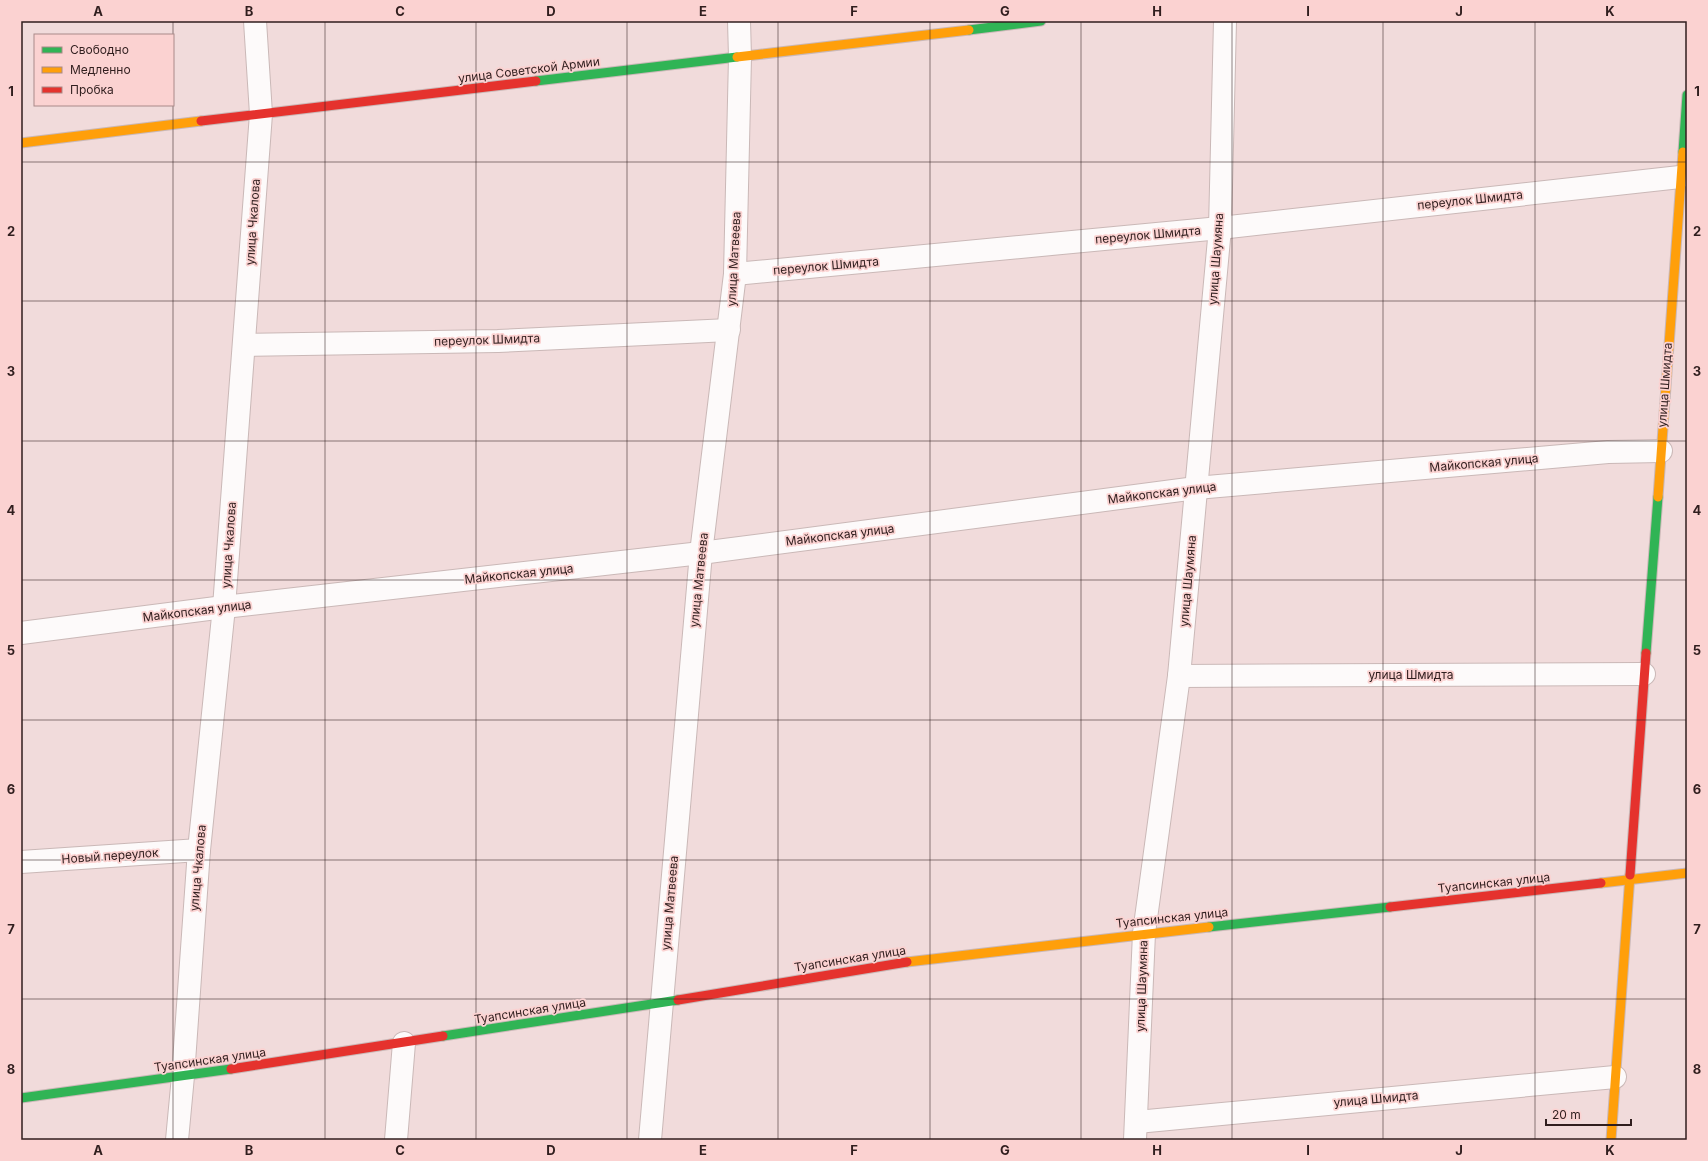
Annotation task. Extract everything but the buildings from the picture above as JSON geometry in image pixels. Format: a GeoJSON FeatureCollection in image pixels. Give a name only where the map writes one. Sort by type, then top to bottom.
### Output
{"type":"FeatureCollection","features":[{"type":"Feature","properties":{"kind":"street","name":"улица Чкалова"},"geometry":{"type":"LineString","coordinates":[[177,1140],[199,850],[224,608],[261,114],[255,21]]}},
{"type":"Feature","properties":{"kind":"street","name":"улица Матвеева"},"geometry":{"type":"LineString","coordinates":[[650,1140],[701,553],[735,274],[740,57],[739,21]]}},
{"type":"Feature","properties":{"kind":"street","name":"улица Советской Армии"},"geometry":{"type":"LineString","coordinates":[[21,143],[1041,21]]}},
{"type":"Feature","properties":{"kind":"street","name":"улица Шаумяна"},"geometry":{"type":"LineString","coordinates":[[1136,1131],[1144,933],[1179,676],[1220,228],[1225,21]]}},
{"type":"Feature","properties":{"kind":"street","name":"улица Шмидта"},"geometry":{"type":"LineString","coordinates":[[1611,1140],[1687,95]]}},
{"type":"Feature","properties":{"kind":"street","name":"переулок Шмидта"},"geometry":{"type":"LineString","coordinates":[[735,274],[1220,228],[1680,177]]}},
{"type":"Feature","properties":{"kind":"street","name":"переулок Шмидта"},"geometry":{"type":"LineString","coordinates":[[244,345],[498,341],[729,330]]}},
{"type":"Feature","properties":{"kind":"street","name":"Майкопская улица"},"geometry":{"type":"LineString","coordinates":[[21,633],[701,553],[1196,488],[1608,452],[1661,451]]}},
{"type":"Feature","properties":{"kind":"street","name":"улица Шмидта"},"geometry":{"type":"LineString","coordinates":[[1179,676],[1644,674]]}},
{"type":"Feature","properties":{"kind":"street","name":"Новый переулок"},"geometry":{"type":"LineString","coordinates":[[21,862],[199,850]]}},
{"type":"Feature","properties":{"kind":"street","name":"Туапсинская улица"},"geometry":{"type":"LineString","coordinates":[[21,1098],[183,1076],[661,1003],[934,958],[1144,933],[1687,873]]}},
{"type":"Feature","properties":{"kind":"street"},"geometry":{"type":"LineString","coordinates":[[396,1140],[404,1042]]}},
{"type":"Feature","properties":{"kind":"street","name":"улица Шмидта"},"geometry":{"type":"LineString","coordinates":[[1136,1131],[1615,1077]]}},
{"type":"Feature","properties":{"kind":"traffic: fast"},"geometry":{"type":"LineString","coordinates":[[969,30],[1041,21]]}},
{"type":"Feature","properties":{"kind":"traffic: fast"},"geometry":{"type":"LineString","coordinates":[[536,81],[737,57]]}},
{"type":"Feature","properties":{"kind":"traffic: fast"},"geometry":{"type":"LineString","coordinates":[[1683,152],[1687,95]]}},
{"type":"Feature","properties":{"kind":"traffic: fast"},"geometry":{"type":"LineString","coordinates":[[1646,653],[1658,497]]}},
{"type":"Feature","properties":{"kind":"traffic: fast"},"geometry":{"type":"LineString","coordinates":[[1209,927],[1390,907]]}},
{"type":"Feature","properties":{"kind":"traffic: fast"},"geometry":{"type":"LineString","coordinates":[[443,1036],[678,1000]]}},
{"type":"Feature","properties":{"kind":"traffic: fast"},"geometry":{"type":"LineString","coordinates":[[21,1098],[231,1069]]}},
{"type":"Feature","properties":{"kind":"traffic: slow"},"geometry":{"type":"LineString","coordinates":[[737,57],[969,30]]}},
{"type":"Feature","properties":{"kind":"traffic: slow"},"geometry":{"type":"LineString","coordinates":[[21,143],[201,121]]}},
{"type":"Feature","properties":{"kind":"traffic: slow"},"geometry":{"type":"LineString","coordinates":[[1658,497],[1683,152]]}},
{"type":"Feature","properties":{"kind":"traffic: slow"},"geometry":{"type":"LineString","coordinates":[[1601,883],[1687,873]]}},
{"type":"Feature","properties":{"kind":"traffic: slow"},"geometry":{"type":"LineString","coordinates":[[1611,1140],[1630,875]]}},
{"type":"Feature","properties":{"kind":"traffic: slow"},"geometry":{"type":"LineString","coordinates":[[907,962],[1209,927]]}},
{"type":"Feature","properties":{"kind":"traffic: jam"},"geometry":{"type":"LineString","coordinates":[[201,121],[536,81]]}},
{"type":"Feature","properties":{"kind":"traffic: jam"},"geometry":{"type":"LineString","coordinates":[[1630,875],[1646,653]]}},
{"type":"Feature","properties":{"kind":"traffic: jam"},"geometry":{"type":"LineString","coordinates":[[1390,907],[1601,883]]}},
{"type":"Feature","properties":{"kind":"traffic: jam"},"geometry":{"type":"LineString","coordinates":[[678,1000],[907,962]]}},
{"type":"Feature","properties":{"kind":"traffic: jam"},"geometry":{"type":"LineString","coordinates":[[231,1069],[443,1036]]}}]}
